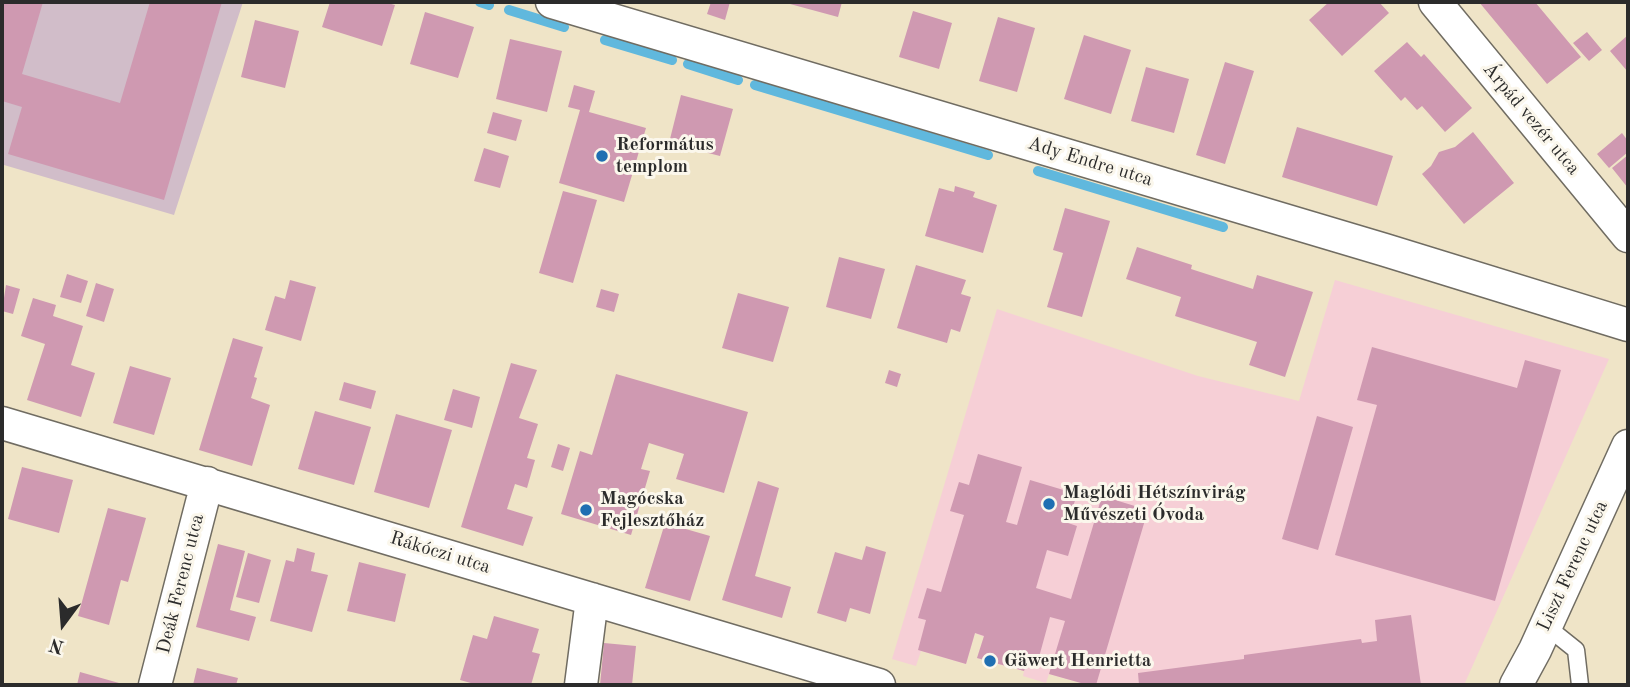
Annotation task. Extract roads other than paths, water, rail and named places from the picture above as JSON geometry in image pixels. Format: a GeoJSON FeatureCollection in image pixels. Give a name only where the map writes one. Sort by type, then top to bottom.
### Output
{"type":"FeatureCollection","features":[{"type":"Feature","properties":{"kind":"street","name":"Ady Endre utca"},"geometry":{"type":"LineString","coordinates":[[552,2],[1628,325]]}},
{"type":"Feature","properties":{"kind":"street","name":"Árpád vezér utca"},"geometry":{"type":"LineString","coordinates":[[1435,2],[1628,236]]}},
{"type":"Feature","properties":{"kind":"street","name":"Rákóczi utca"},"geometry":{"type":"LineString","coordinates":[[2,423],[879,685]]}},
{"type":"Feature","properties":{"kind":"street","name":"Liszt Ferenc utca"},"geometry":{"type":"LineString","coordinates":[[1516,685],[1546,626],[1628,446]]}},
{"type":"Feature","properties":{"kind":"street","name":"Deák Ferenc utca"},"geometry":{"type":"LineString","coordinates":[[155,685],[207,483]]}},
{"type":"Feature","properties":{"kind":"street"},"geometry":{"type":"LineString","coordinates":[[581,685],[592,599]]}},
{"type":"Feature","properties":{"kind":"lane"},"geometry":{"type":"LineString","coordinates":[[1546,626],[1576,650],[1580,685]]}},
{"type":"Feature","properties":{"kind":"waterway"},"geometry":{"type":"LineString","coordinates":[[480,2],[489,5]]}},
{"type":"Feature","properties":{"kind":"waterway"},"geometry":{"type":"LineString","coordinates":[[509,10],[564,27]]}},
{"type":"Feature","properties":{"kind":"waterway"},"geometry":{"type":"LineString","coordinates":[[605,40],[672,60]]}},
{"type":"Feature","properties":{"kind":"waterway"},"geometry":{"type":"LineString","coordinates":[[688,64],[738,80]]}},
{"type":"Feature","properties":{"kind":"waterway"},"geometry":{"type":"LineString","coordinates":[[755,85],[988,155]]}},
{"type":"Feature","properties":{"kind":"waterway"},"geometry":{"type":"LineString","coordinates":[[1038,171],[1223,227]]}},
{"type":"Feature","properties":{"kind":"place","name":"Református templom"},"geometry":{"type":"Point","coordinates":[602,156]}},
{"type":"Feature","properties":{"kind":"place","name":"Maglódi Hétszínvirág Művészeti Óvoda"},"geometry":{"type":"Point","coordinates":[1049,504]}},
{"type":"Feature","properties":{"kind":"place","name":"Magócska Fejlesztőház"},"geometry":{"type":"Point","coordinates":[586,510]}},
{"type":"Feature","properties":{"kind":"place","name":"Gäwert Henrietta"},"geometry":{"type":"Point","coordinates":[990,661]}}]}
